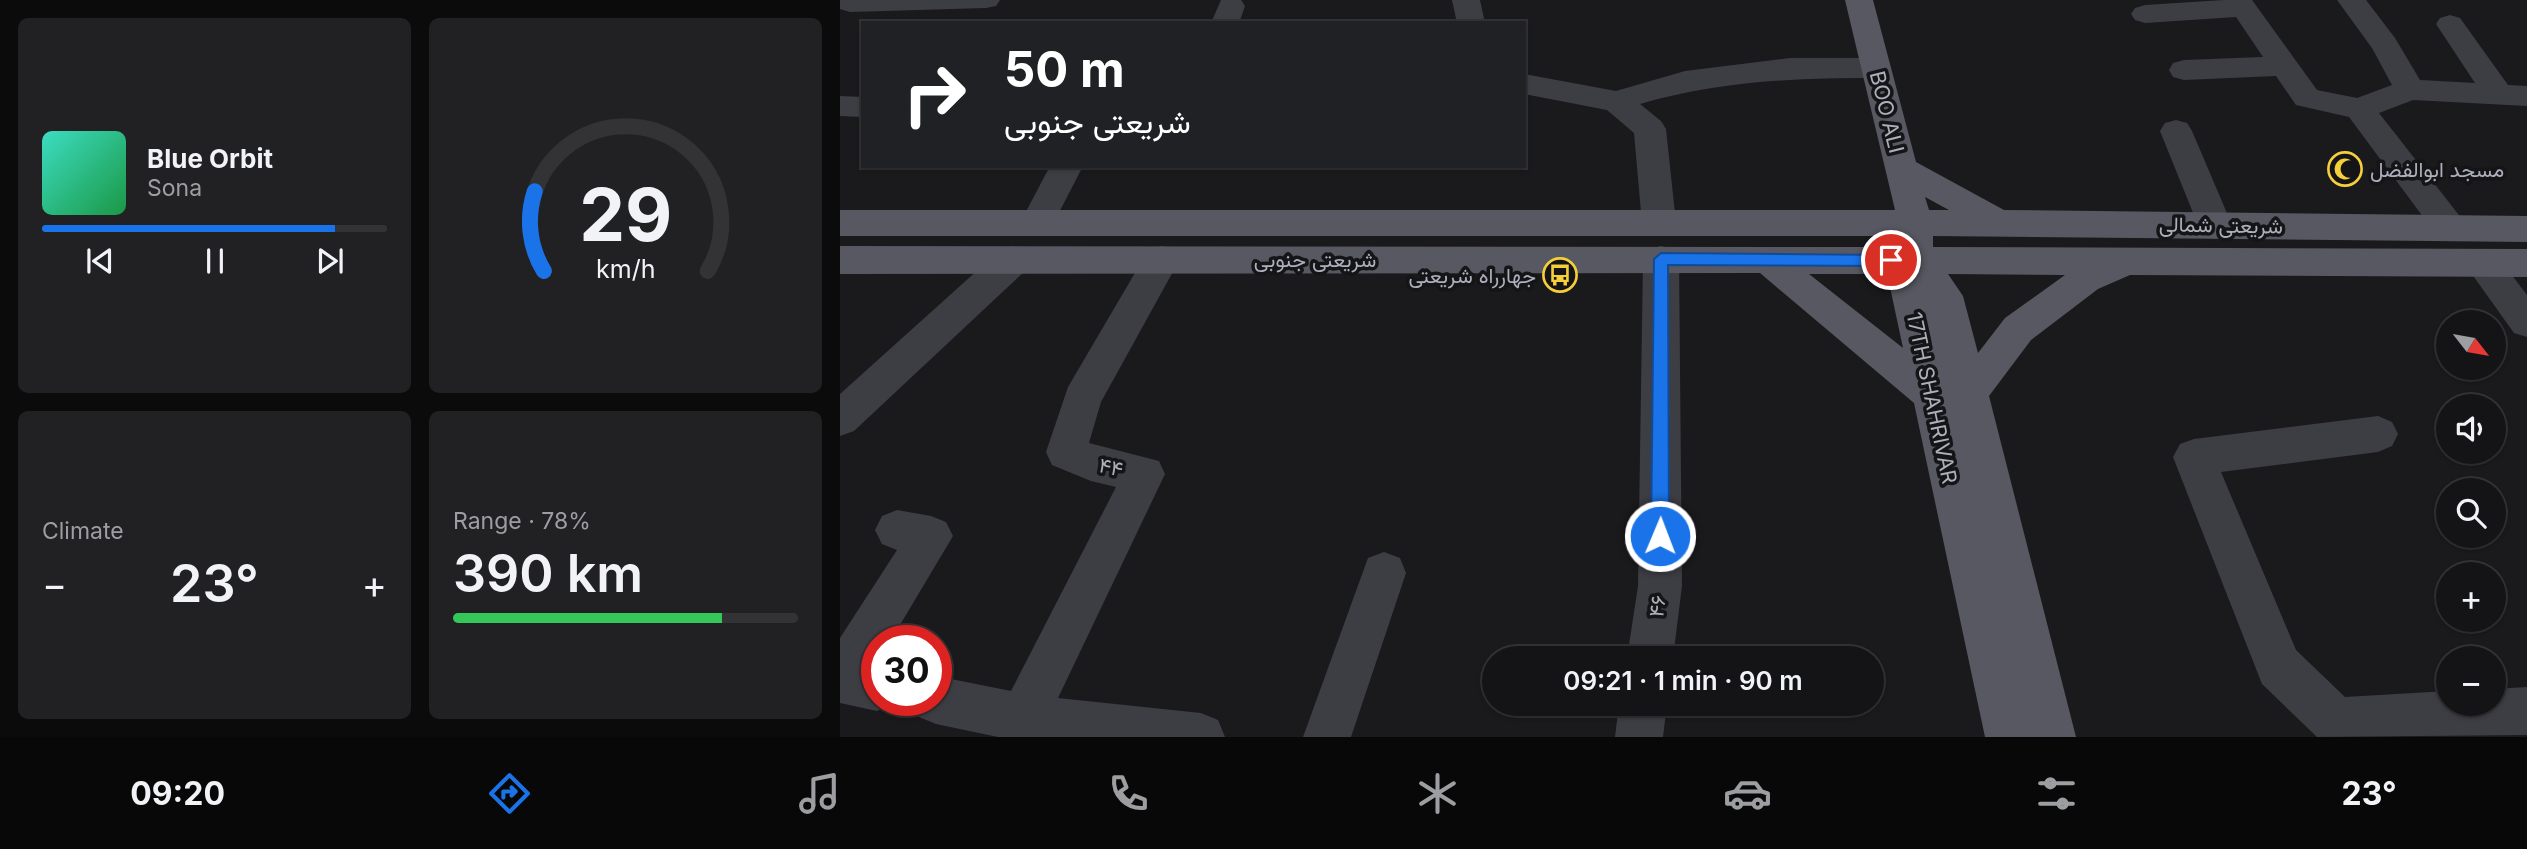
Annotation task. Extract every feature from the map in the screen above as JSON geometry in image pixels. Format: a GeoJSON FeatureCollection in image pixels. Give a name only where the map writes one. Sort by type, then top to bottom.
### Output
{"type":"FeatureCollection","features":[{"type":"Feature","properties":{"kind":"main road","name":"BOO ALI"},"geometry":{"type":"LineString","coordinates":[[1859,0],[1901,169],[1915,242]]}},
{"type":"Feature","properties":{"kind":"main road"},"geometry":{"type":"LineString","coordinates":[[1901,169],[1999,223]]}},
{"type":"Feature","properties":{"kind":"main road","name":"شریعتی جنوبی"},"geometry":{"type":"LineString","coordinates":[[840,223],[1037,223],[1660,241],[1915,242]]}},
{"type":"Feature","properties":{"kind":"main road","name":"شریعتی شمالی"},"geometry":{"type":"LineString","coordinates":[[1915,242],[1999,223],[2527,229]]}},
{"type":"Feature","properties":{"kind":"main road","name":"شریعتی جنوبی"},"geometry":{"type":"LineString","coordinates":[[840,260],[1162,259],[1660,241],[1768,260],[1915,242]]}},
{"type":"Feature","properties":{"kind":"main road","name":"شریعتی شمالی"},"geometry":{"type":"LineString","coordinates":[[1915,242],[2123,263],[2527,263]]}},
{"type":"Feature","properties":{"kind":"main road","name":"17TH SHAHRIVAR"},"geometry":{"type":"LineString","coordinates":[[1915,242],[1945,296],[1949,394],[2009,737]]}},
{"type":"Feature","properties":{"kind":"main road"},"geometry":{"type":"LineString","coordinates":[[1768,260],[1949,394],[2018,329],[2085,279],[2123,263]]}},
{"type":"Feature","properties":{"kind":"main road","name":"17TH SHAHRIVAR"},"geometry":{"type":"LineString","coordinates":[[1949,394],[2052,737]]}},
{"type":"Feature","properties":{"kind":"street"},"geometry":{"type":"LineString","coordinates":[[848,5],[986,0]]}},
{"type":"Feature","properties":{"kind":"street"},"geometry":{"type":"LineString","coordinates":[[1466,0],[1471,21]]}},
{"type":"Feature","properties":{"kind":"street"},"geometry":{"type":"LineString","coordinates":[[2351,0],[2385,45],[2410,90]]}},
{"type":"Feature","properties":{"kind":"street"},"geometry":{"type":"LineString","coordinates":[[2145,14],[2241,4],[2307,98],[2359,109],[2410,90],[2513,95]]}},
{"type":"Feature","properties":{"kind":"street"},"geometry":{"type":"LineString","coordinates":[[2450,24],[2513,95]]}},
{"type":"Feature","properties":{"kind":"street"},"geometry":{"type":"LineString","coordinates":[[2184,70],[2284,66]]}},
{"type":"Feature","properties":{"kind":"street"},"geometry":{"type":"LineString","coordinates":[[1526,84],[1616,101],[1685,81],[1790,68],[1876,68]]}},
{"type":"Feature","properties":{"kind":"street","name":"۴۶"},"geometry":{"type":"LineString","coordinates":[[1616,101],[1650,129],[1660,241],[1660,586],[1652,646]]}},
{"type":"Feature","properties":{"kind":"street"},"geometry":{"type":"LineString","coordinates":[[840,106],[861,107]]}},
{"type":"Feature","properties":{"kind":"street"},"geometry":{"type":"LineString","coordinates":[[2359,109],[2450,228]]}},
{"type":"Feature","properties":{"kind":"street"},"geometry":{"type":"LineString","coordinates":[[2176,131],[2214,225]]}},
{"type":"Feature","properties":{"kind":"street"},"geometry":{"type":"LineString","coordinates":[[1037,223],[1066,168]]}},
{"type":"Feature","properties":{"kind":"street","name":"۴۴"},"geometry":{"type":"LineString","coordinates":[[1023,718],[1144,474],[1091,463],[1066,452],[1082,400],[1162,259]]}},
{"type":"Feature","properties":{"kind":"street"},"geometry":{"type":"LineString","coordinates":[[840,419],[1013,260]]}},
{"type":"Feature","properties":{"kind":"street"},"geometry":{"type":"LineString","coordinates":[[2482,263],[2527,322]]}},
{"type":"Feature","properties":{"kind":"street"},"geometry":{"type":"LineString","coordinates":[[2378,434],[2194,457],[2279,667],[2336,722],[2460,726],[2527,711]]}},
{"type":"Feature","properties":{"kind":"street"},"geometry":{"type":"LineString","coordinates":[[861,684],[840,679],[931,536],[897,530]]}},
{"type":"Feature","properties":{"kind":"street"},"geometry":{"type":"LineString","coordinates":[[1327,737],[1384,573]]}},
{"type":"Feature","properties":{"kind":"street"},"geometry":{"type":"LineString","coordinates":[[952,702],[1023,718],[1201,737]]}},
{"type":"Feature","properties":{"kind":"street"},"geometry":{"type":"LineString","coordinates":[[1639,737],[1642,716]]}},
{"type":"Feature","properties":{"kind":"place","name":"مسجد ابوالفضل"},"geometry":{"type":"Point","coordinates":[2345,169]}},
{"type":"Feature","properties":{"kind":"place","name":"جهارراه شریعتی"},"geometry":{"type":"Point","coordinates":[1560,275]}},
{"type":"Feature","properties":{"kind":"route"},"geometry":{"type":"LineString","coordinates":[[1660,536],[1661,259],[1891,260]]}}]}
